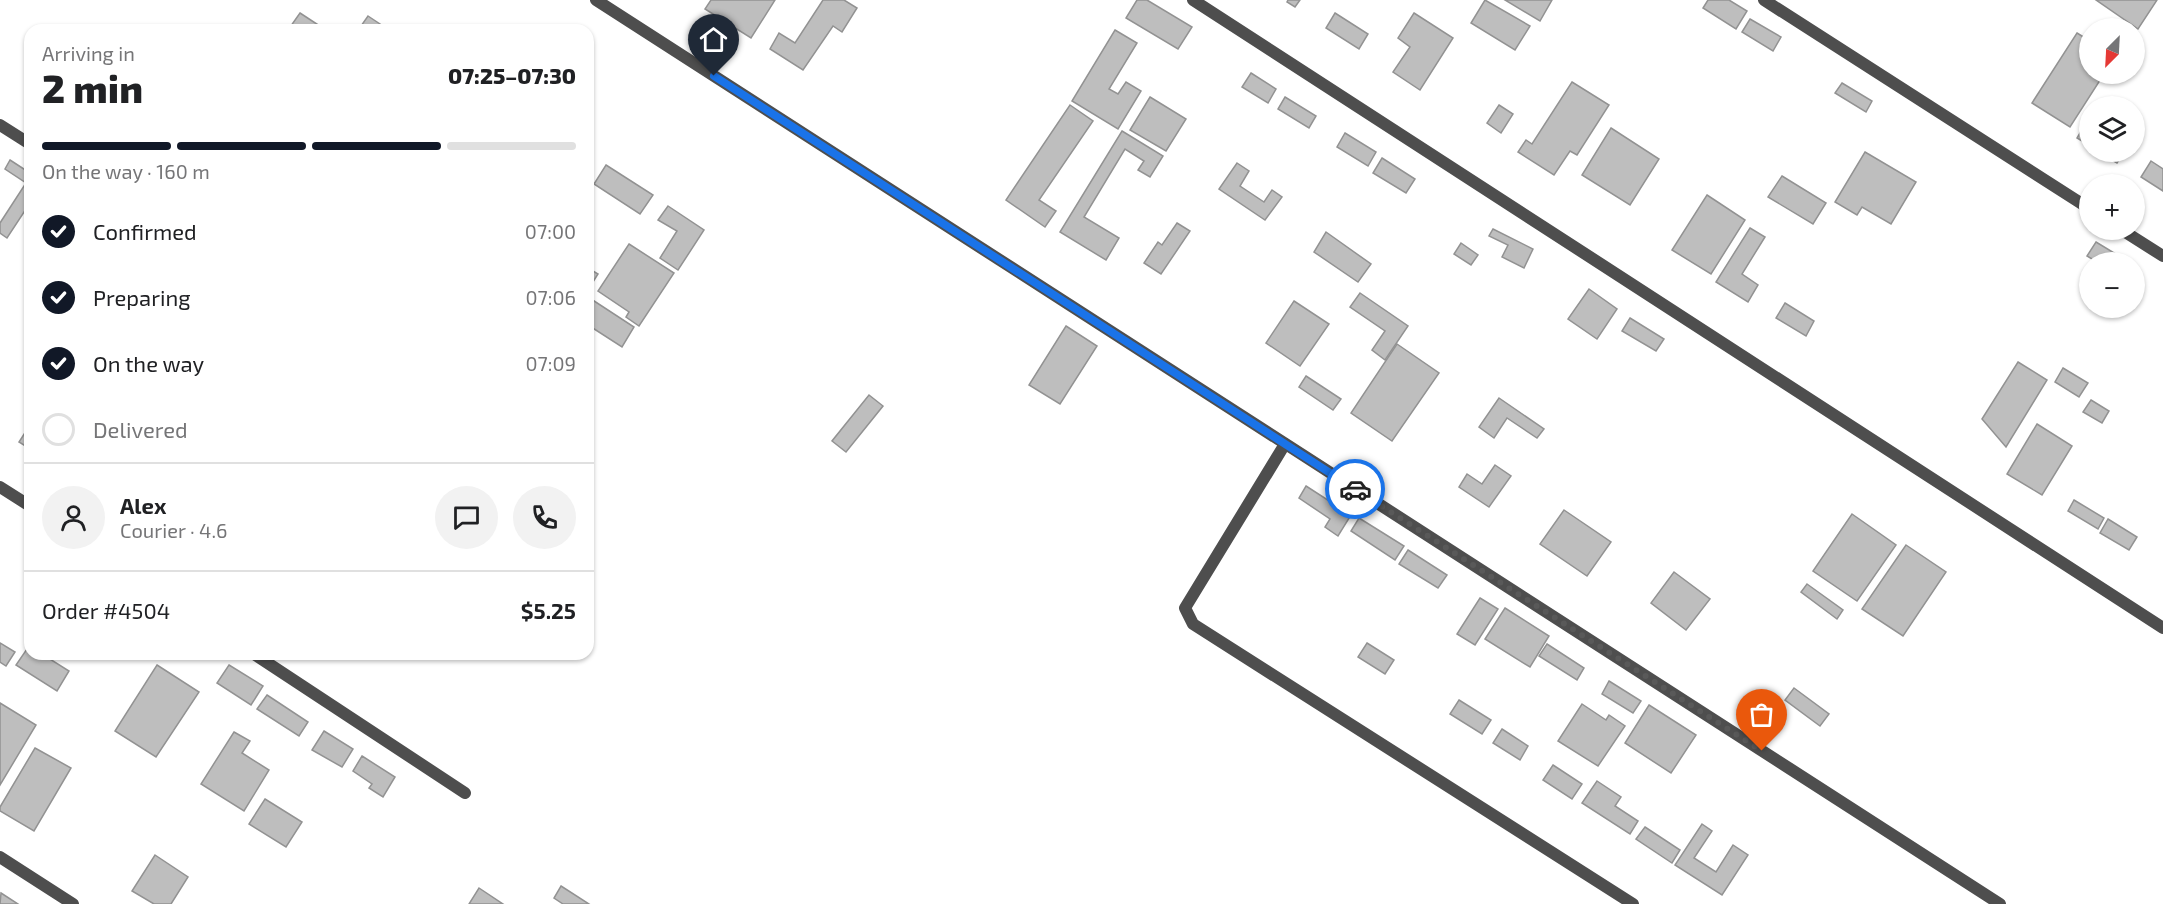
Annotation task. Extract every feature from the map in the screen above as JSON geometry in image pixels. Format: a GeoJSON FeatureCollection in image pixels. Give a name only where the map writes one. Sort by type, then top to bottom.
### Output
{"type":"FeatureCollection","features":[{"type":"Feature","properties":{"kind":"street"},"geometry":{"type":"LineString","coordinates":[[596,0],[2000,904]]}},
{"type":"Feature","properties":{"kind":"street"},"geometry":{"type":"LineString","coordinates":[[1193,0],[2163,628]]}},
{"type":"Feature","properties":{"kind":"street"},"geometry":{"type":"LineString","coordinates":[[1764,0],[2079,202]]}},
{"type":"Feature","properties":{"kind":"street"},"geometry":{"type":"LineString","coordinates":[[0,125],[24,140]]}},
{"type":"Feature","properties":{"kind":"street"},"geometry":{"type":"LineString","coordinates":[[2138,240],[2163,256]]}},
{"type":"Feature","properties":{"kind":"street"},"geometry":{"type":"LineString","coordinates":[[1285,444],[1185,608],[1193,624],[1633,904]]}},
{"type":"Feature","properties":{"kind":"street"},"geometry":{"type":"LineString","coordinates":[[0,487],[24,502]]}},
{"type":"Feature","properties":{"kind":"street"},"geometry":{"type":"LineString","coordinates":[[263,660],[465,793]]}},
{"type":"Feature","properties":{"kind":"street"},"geometry":{"type":"LineString","coordinates":[[0,857],[73,904]]}},
{"type":"Feature","properties":{"kind":"building"},"geometry":{"type":"Polygon","coordinates":[[[711,0],[775,0],[751,38],[705,9],[711,0]]]}},
{"type":"Feature","properties":{"kind":"building"},"geometry":{"type":"Polygon","coordinates":[[[823,0],[844,0],[857,8],[842,32],[833,26],[803,70],[770,49],[779,33],[795,43],[823,0]]]}},
{"type":"Feature","properties":{"kind":"building"},"geometry":{"type":"Polygon","coordinates":[[[1137,0],[1147,0],[1192,27],[1178,49],[1126,18],[1137,0]]]}},
{"type":"Feature","properties":{"kind":"building"},"geometry":{"type":"Polygon","coordinates":[[[1288,0],[1300,0],[1295,7],[1287,2],[1288,0]]]}},
{"type":"Feature","properties":{"kind":"building"},"geometry":{"type":"Polygon","coordinates":[[[1485,0],[1530,26],[1515,50],[1471,23],[1485,0]]]}},
{"type":"Feature","properties":{"kind":"building"},"geometry":{"type":"Polygon","coordinates":[[[1505,0],[1552,0],[1540,21],[1505,0]]]}},
{"type":"Feature","properties":{"kind":"building"},"geometry":{"type":"Polygon","coordinates":[[[1708,0],[1729,0],[1747,11],[1736,29],[1703,8],[1708,0]]]}},
{"type":"Feature","properties":{"kind":"building"},"geometry":{"type":"Polygon","coordinates":[[[2096,0],[2157,0],[2145,18],[2122,18],[2096,0]]]}},
{"type":"Feature","properties":{"kind":"building"},"geometry":{"type":"Polygon","coordinates":[[[300,13],[317,24],[292,24],[300,13]]]}},
{"type":"Feature","properties":{"kind":"building"},"geometry":{"type":"Polygon","coordinates":[[[1335,13],[1368,34],[1359,49],[1326,28],[1335,13]]]}},
{"type":"Feature","properties":{"kind":"building"},"geometry":{"type":"Polygon","coordinates":[[[1414,13],[1453,38],[1420,90],[1393,72],[1410,47],[1398,38],[1414,13]]]}},
{"type":"Feature","properties":{"kind":"building"},"geometry":{"type":"Polygon","coordinates":[[[368,16],[380,24],[362,24],[368,16]]]}},
{"type":"Feature","properties":{"kind":"building"},"geometry":{"type":"Polygon","coordinates":[[[1750,19],[1781,37],[1773,51],[1742,32],[1750,19]]]}},
{"type":"Feature","properties":{"kind":"building"},"geometry":{"type":"Polygon","coordinates":[[[1115,30],[1137,43],[1109,89],[1118,94],[1126,82],[1141,91],[1118,129],[1072,101],[1115,30]]]}},
{"type":"Feature","properties":{"kind":"building"},"geometry":{"type":"Polygon","coordinates":[[[2077,33],[2079,34],[2079,84],[2098,84],[2090,96],[2079,96],[2079,113],[2070,127],[2032,103],[2077,33]]]}},
{"type":"Feature","properties":{"kind":"building"},"geometry":{"type":"Polygon","coordinates":[[[1251,73],[1276,89],[1268,103],[1242,87],[1251,73]]]}},
{"type":"Feature","properties":{"kind":"building"},"geometry":{"type":"Polygon","coordinates":[[[1572,82],[1609,105],[1577,155],[1570,151],[1554,175],[1518,152],[1526,140],[1532,144],[1572,82]]]}},
{"type":"Feature","properties":{"kind":"building"},"geometry":{"type":"Polygon","coordinates":[[[1842,83],[1872,101],[1866,112],[1835,93],[1842,83]]]}},
{"type":"Feature","properties":{"kind":"building"},"geometry":{"type":"Polygon","coordinates":[[[1150,97],[1186,119],[1166,151],[1130,130],[1150,97]]]}},
{"type":"Feature","properties":{"kind":"building"},"geometry":{"type":"Polygon","coordinates":[[[1285,97],[1316,116],[1309,128],[1278,109],[1285,97]]]}},
{"type":"Feature","properties":{"kind":"building"},"geometry":{"type":"Polygon","coordinates":[[[1070,105],[1093,121],[1039,200],[1056,211],[1045,227],[1006,200],[1070,105]]]}},
{"type":"Feature","properties":{"kind":"building"},"geometry":{"type":"Polygon","coordinates":[[[1499,105],[1513,114],[1501,133],[1487,123],[1499,105]]]}},
{"type":"Feature","properties":{"kind":"building"},"geometry":{"type":"Polygon","coordinates":[[[1611,128],[1659,159],[1630,205],[1582,175],[1611,128]]]}},
{"type":"Feature","properties":{"kind":"building"},"geometry":{"type":"Polygon","coordinates":[[[1122,131],[1163,156],[1150,177],[1138,170],[1144,161],[1125,149],[1084,217],[1119,238],[1106,260],[1060,232],[1122,131]]]}},
{"type":"Feature","properties":{"kind":"building"},"geometry":{"type":"Polygon","coordinates":[[[1345,133],[1376,152],[1368,166],[1337,147],[1345,133]]]}},
{"type":"Feature","properties":{"kind":"building"},"geometry":{"type":"Polygon","coordinates":[[[1865,152],[1916,182],[1891,224],[1862,207],[1857,215],[1835,202],[1865,152]]]}},
{"type":"Feature","properties":{"kind":"building"},"geometry":{"type":"Polygon","coordinates":[[[1382,158],[1415,179],[1406,193],[1373,173],[1382,158]]]}},
{"type":"Feature","properties":{"kind":"building"},"geometry":{"type":"Polygon","coordinates":[[[10,160],[24,169],[24,182],[5,169],[10,160]]]}},
{"type":"Feature","properties":{"kind":"building"},"geometry":{"type":"Polygon","coordinates":[[[2151,161],[2163,169],[2163,191],[2145,180],[2145,174],[2143,174],[2151,161]]]}},
{"type":"Feature","properties":{"kind":"building"},"geometry":{"type":"Polygon","coordinates":[[[1237,163],[1249,171],[1240,186],[1264,202],[1272,190],[1282,197],[1265,220],[1219,189],[1237,163]]]}},
{"type":"Feature","properties":{"kind":"building"},"geometry":{"type":"Polygon","coordinates":[[[606,165],[653,195],[640,214],[594,184],[606,165]]]}},
{"type":"Feature","properties":{"kind":"building"},"geometry":{"type":"Polygon","coordinates":[[[1782,176],[1826,203],[1813,224],[1768,197],[1782,176]]]}},
{"type":"Feature","properties":{"kind":"building"},"geometry":{"type":"Polygon","coordinates":[[[24,186],[24,212],[7,238],[0,233],[0,223],[24,186]]]}},
{"type":"Feature","properties":{"kind":"building"},"geometry":{"type":"Polygon","coordinates":[[[1707,195],[1745,220],[1711,274],[1672,250],[1707,195]]]}},
{"type":"Feature","properties":{"kind":"building"},"geometry":{"type":"Polygon","coordinates":[[[668,206],[704,230],[678,270],[660,258],[677,231],[658,220],[668,206]]]}},
{"type":"Feature","properties":{"kind":"building"},"geometry":{"type":"Polygon","coordinates":[[[1177,223],[1190,231],[1161,274],[1144,263],[1158,242],[1162,245],[1177,223]]]}},
{"type":"Feature","properties":{"kind":"building"},"geometry":{"type":"Polygon","coordinates":[[[1750,228],[1765,237],[1742,274],[1758,285],[1748,302],[1716,282],[1750,228]]]}},
{"type":"Feature","properties":{"kind":"building"},"geometry":{"type":"Polygon","coordinates":[[[1493,229],[1533,249],[1524,268],[1502,257],[1508,245],[1489,236],[1493,229]]]}},
{"type":"Feature","properties":{"kind":"building"},"geometry":{"type":"Polygon","coordinates":[[[1326,232],[1371,264],[1358,282],[1314,252],[1326,232]]]}},
{"type":"Feature","properties":{"kind":"building"},"geometry":{"type":"Polygon","coordinates":[[[2096,242],[2112,252],[2090,252],[2096,242]]]}},
{"type":"Feature","properties":{"kind":"building"},"geometry":{"type":"Polygon","coordinates":[[[1461,243],[1478,255],[1471,265],[1454,254],[1461,243]]]}},
{"type":"Feature","properties":{"kind":"building"},"geometry":{"type":"Polygon","coordinates":[[[629,244],[674,273],[639,326],[626,317],[629,312],[598,291],[629,244]]]}},
{"type":"Feature","properties":{"kind":"building"},"geometry":{"type":"Polygon","coordinates":[[[1589,289],[1617,309],[1597,339],[1568,319],[1589,289]]]}},
{"type":"Feature","properties":{"kind":"building"},"geometry":{"type":"Polygon","coordinates":[[[1360,293],[1408,326],[1385,360],[1372,350],[1385,331],[1350,307],[1360,293]]]}},
{"type":"Feature","properties":{"kind":"building"},"geometry":{"type":"Polygon","coordinates":[[[594,301],[634,327],[622,347],[594,329],[594,301]]]}},
{"type":"Feature","properties":{"kind":"building"},"geometry":{"type":"Polygon","coordinates":[[[1294,301],[1329,324],[1300,366],[1266,343],[1294,301]]]}},
{"type":"Feature","properties":{"kind":"building"},"geometry":{"type":"Polygon","coordinates":[[[1785,303],[1814,321],[1806,336],[1776,318],[1785,303]]]}},
{"type":"Feature","properties":{"kind":"building"},"geometry":{"type":"Polygon","coordinates":[[[1630,318],[1664,339],[1656,351],[1622,331],[1630,318]]]}},
{"type":"Feature","properties":{"kind":"building"},"geometry":{"type":"Polygon","coordinates":[[[1066,326],[1097,346],[1060,404],[1029,385],[1066,326]]]}},
{"type":"Feature","properties":{"kind":"building"},"geometry":{"type":"Polygon","coordinates":[[[1397,344],[1439,373],[1392,441],[1351,413],[1397,344]]]}},
{"type":"Feature","properties":{"kind":"building"},"geometry":{"type":"Polygon","coordinates":[[[2018,362],[2047,380],[2006,447],[1982,419],[2018,362]]]}},
{"type":"Feature","properties":{"kind":"building"},"geometry":{"type":"Polygon","coordinates":[[[2063,368],[2088,383],[2079,397],[2055,382],[2063,368]]]}},
{"type":"Feature","properties":{"kind":"building"},"geometry":{"type":"Polygon","coordinates":[[[1306,376],[1341,399],[1333,410],[1299,387],[1306,376]]]}},
{"type":"Feature","properties":{"kind":"building"},"geometry":{"type":"Polygon","coordinates":[[[869,395],[883,406],[846,452],[832,441],[869,395]]]}},
{"type":"Feature","properties":{"kind":"building"},"geometry":{"type":"Polygon","coordinates":[[[1499,398],[1544,429],[1537,438],[1507,418],[1494,438],[1479,427],[1499,398]]]}},
{"type":"Feature","properties":{"kind":"building"},"geometry":{"type":"Polygon","coordinates":[[[2091,400],[2109,411],[2102,423],[2083,412],[2091,400]]]}},
{"type":"Feature","properties":{"kind":"building"},"geometry":{"type":"Polygon","coordinates":[[[2037,424],[2072,446],[2042,495],[2007,474],[2037,424]]]}},
{"type":"Feature","properties":{"kind":"building"},"geometry":{"type":"Polygon","coordinates":[[[24,434],[24,445],[19,442],[24,434]]]}},
{"type":"Feature","properties":{"kind":"building"},"geometry":{"type":"Polygon","coordinates":[[[1495,465],[1511,476],[1489,507],[1459,487],[1467,474],[1482,484],[1495,465]]]}},
{"type":"Feature","properties":{"kind":"building"},"geometry":{"type":"Polygon","coordinates":[[[1306,486],[1351,515],[1338,536],[1325,527],[1330,519],[1299,498],[1306,486]]]}},
{"type":"Feature","properties":{"kind":"building"},"geometry":{"type":"Polygon","coordinates":[[[2074,500],[2104,518],[2098,529],[2068,511],[2074,500]]]}},
{"type":"Feature","properties":{"kind":"building"},"geometry":{"type":"Polygon","coordinates":[[[1564,510],[1611,542],[1587,576],[1540,544],[1564,510]]]}},
{"type":"Feature","properties":{"kind":"building"},"geometry":{"type":"Polygon","coordinates":[[[1852,514],[1896,545],[1857,601],[1813,571],[1852,514]]]}},
{"type":"Feature","properties":{"kind":"building"},"geometry":{"type":"Polygon","coordinates":[[[1359,518],[1404,546],[1395,560],[1351,531],[1359,518]]]}},
{"type":"Feature","properties":{"kind":"building"},"geometry":{"type":"Polygon","coordinates":[[[2108,519],[2137,537],[2129,550],[2100,533],[2108,519]]]}},
{"type":"Feature","properties":{"kind":"building"},"geometry":{"type":"Polygon","coordinates":[[[1906,545],[1946,572],[1903,636],[1862,609],[1906,545]]]}},
{"type":"Feature","properties":{"kind":"building"},"geometry":{"type":"Polygon","coordinates":[[[1408,550],[1447,575],[1438,588],[1399,564],[1408,550]]]}},
{"type":"Feature","properties":{"kind":"building"},"geometry":{"type":"Polygon","coordinates":[[[1674,572],[1710,599],[1686,630],[1651,603],[1674,572]]]}},
{"type":"Feature","properties":{"kind":"building"},"geometry":{"type":"Polygon","coordinates":[[[1807,584],[1843,610],[1837,619],[1801,592],[1807,584]]]}},
{"type":"Feature","properties":{"kind":"building"},"geometry":{"type":"Polygon","coordinates":[[[1480,598],[1498,609],[1475,645],[1457,634],[1480,598]]]}},
{"type":"Feature","properties":{"kind":"building"},"geometry":{"type":"Polygon","coordinates":[[[1505,608],[1549,636],[1530,667],[1485,639],[1505,608]]]}},
{"type":"Feature","properties":{"kind":"building"},"geometry":{"type":"Polygon","coordinates":[[[0,643],[15,652],[6,666],[0,662],[0,643]]]}},
{"type":"Feature","properties":{"kind":"building"},"geometry":{"type":"Polygon","coordinates":[[[1367,643],[1394,660],[1385,674],[1358,657],[1367,643]]]}},
{"type":"Feature","properties":{"kind":"building"},"geometry":{"type":"Polygon","coordinates":[[[1547,644],[1584,668],[1577,680],[1539,656],[1547,644]]]}},
{"type":"Feature","properties":{"kind":"building"},"geometry":{"type":"Polygon","coordinates":[[[24,653],[24,660],[52,660],[69,671],[57,691],[16,665],[24,653]]]}},
{"type":"Feature","properties":{"kind":"building"},"geometry":{"type":"Polygon","coordinates":[[[157,665],[199,692],[156,757],[115,731],[157,665]]]}},
{"type":"Feature","properties":{"kind":"building"},"geometry":{"type":"Polygon","coordinates":[[[229,665],[263,686],[251,705],[217,683],[229,665]]]}},
{"type":"Feature","properties":{"kind":"building"},"geometry":{"type":"Polygon","coordinates":[[[1609,681],[1641,701],[1633,713],[1602,694],[1609,681]]]}},
{"type":"Feature","properties":{"kind":"building"},"geometry":{"type":"Polygon","coordinates":[[[1794,688],[1829,714],[1820,726],[1785,700],[1794,688]]]}},
{"type":"Feature","properties":{"kind":"building"},"geometry":{"type":"Polygon","coordinates":[[[267,695],[308,722],[299,736],[257,709],[267,695]]]}},
{"type":"Feature","properties":{"kind":"building"},"geometry":{"type":"Polygon","coordinates":[[[1459,700],[1491,720],[1482,734],[1450,714],[1459,700]]]}},
{"type":"Feature","properties":{"kind":"building"},"geometry":{"type":"Polygon","coordinates":[[[0,703],[36,725],[0,785],[0,703]]]}},
{"type":"Feature","properties":{"kind":"building"},"geometry":{"type":"Polygon","coordinates":[[[1582,704],[1606,720],[1609,715],[1625,726],[1598,766],[1558,741],[1582,704]]]}},
{"type":"Feature","properties":{"kind":"building"},"geometry":{"type":"Polygon","coordinates":[[[1649,705],[1696,735],[1671,773],[1625,743],[1649,705]]]}},
{"type":"Feature","properties":{"kind":"building"},"geometry":{"type":"Polygon","coordinates":[[[1502,729],[1528,746],[1520,760],[1493,743],[1502,729]]]}},
{"type":"Feature","properties":{"kind":"building"},"geometry":{"type":"Polygon","coordinates":[[[324,731],[353,749],[342,767],[312,750],[324,731]]]}},
{"type":"Feature","properties":{"kind":"building"},"geometry":{"type":"Polygon","coordinates":[[[234,732],[250,741],[242,753],[269,770],[244,811],[201,784],[234,732]]]}},
{"type":"Feature","properties":{"kind":"building"},"geometry":{"type":"Polygon","coordinates":[[[35,748],[71,768],[34,831],[0,811],[0,807],[35,748]]]}},
{"type":"Feature","properties":{"kind":"building"},"geometry":{"type":"Polygon","coordinates":[[[362,756],[395,777],[383,797],[369,788],[372,784],[353,771],[362,756]]]}},
{"type":"Feature","properties":{"kind":"building"},"geometry":{"type":"Polygon","coordinates":[[[1553,765],[1582,784],[1572,799],[1543,780],[1553,765]]]}},
{"type":"Feature","properties":{"kind":"building"},"geometry":{"type":"Polygon","coordinates":[[[1597,781],[1621,797],[1615,806],[1638,821],[1630,834],[1582,803],[1597,781]]]}},
{"type":"Feature","properties":{"kind":"building"},"geometry":{"type":"Polygon","coordinates":[[[265,799],[302,822],[286,847],[249,824],[265,799]]]}},
{"type":"Feature","properties":{"kind":"building"},"geometry":{"type":"Polygon","coordinates":[[[1702,824],[1712,831],[1694,858],[1716,872],[1733,845],[1748,855],[1722,895],[1675,865],[1702,824]]]}},
{"type":"Feature","properties":{"kind":"building"},"geometry":{"type":"Polygon","coordinates":[[[1645,827],[1680,850],[1672,863],[1636,839],[1645,827]]]}},
{"type":"Feature","properties":{"kind":"building"},"geometry":{"type":"Polygon","coordinates":[[[155,855],[188,877],[171,904],[154,904],[132,891],[155,855]]]}},
{"type":"Feature","properties":{"kind":"building"},"geometry":{"type":"Polygon","coordinates":[[[561,886],[589,904],[563,904],[554,898],[561,886]]]}},
{"type":"Feature","properties":{"kind":"building"},"geometry":{"type":"Polygon","coordinates":[[[479,888],[503,904],[469,904],[479,888]]]}},
{"type":"Feature","properties":{"kind":"building"},"geometry":{"type":"Polygon","coordinates":[[[1,893],[18,904],[0,904],[1,893]]]}},
{"type":"Feature","properties":{"kind":"way so far"},"geometry":{"type":"LineString","coordinates":[[1355,489],[1762,751]]}},
{"type":"Feature","properties":{"kind":"route"},"geometry":{"type":"LineString","coordinates":[[714,76],[1355,489]]}}]}
